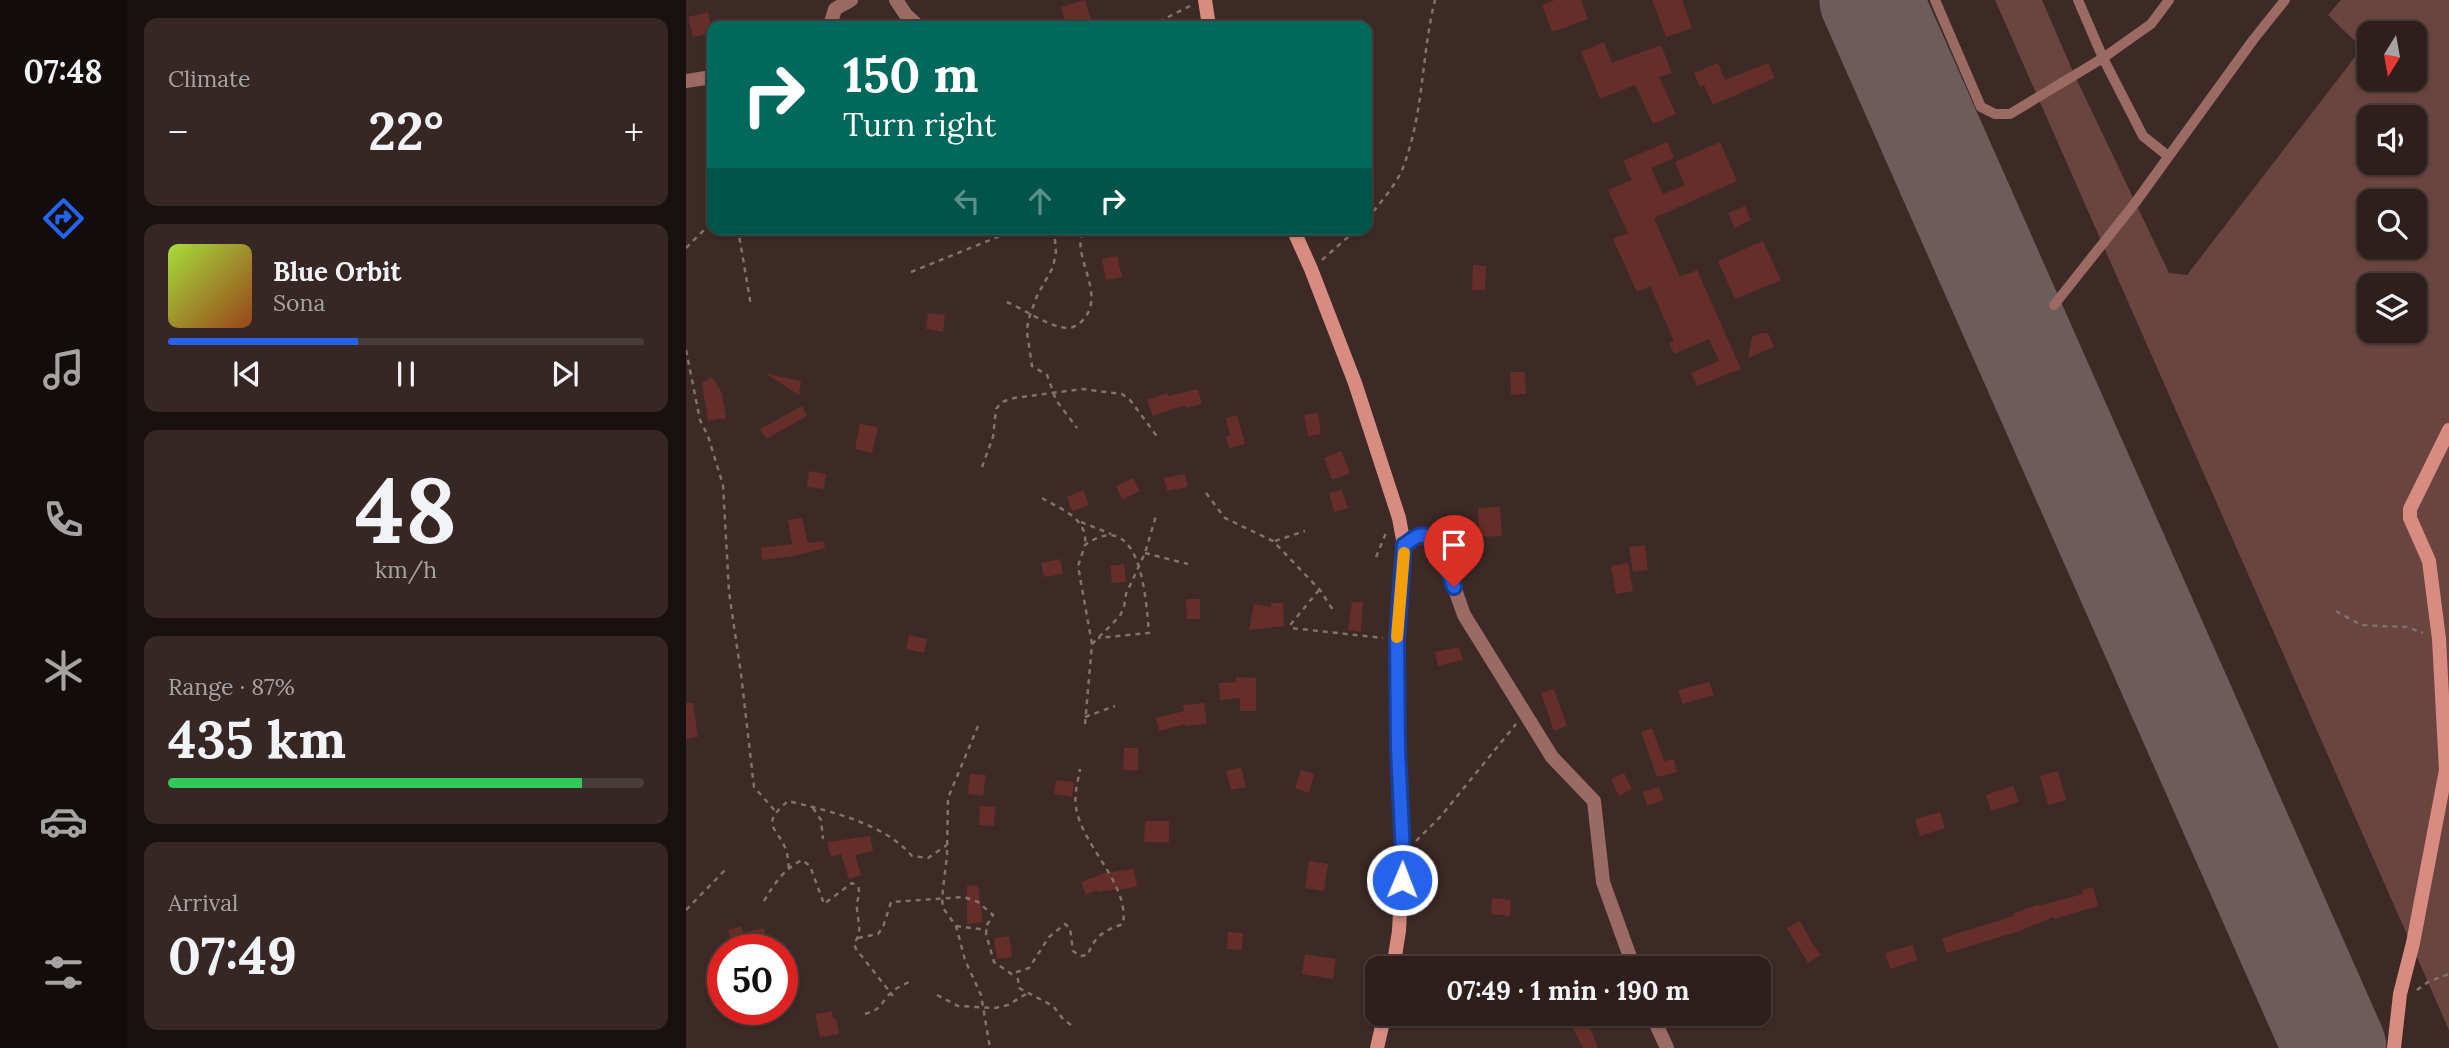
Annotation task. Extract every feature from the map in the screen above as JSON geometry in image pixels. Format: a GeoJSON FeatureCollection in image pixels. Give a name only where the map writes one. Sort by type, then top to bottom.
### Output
{"type":"FeatureCollection","features":[{"type":"Feature","properties":{"kind":"main road"},"geometry":{"type":"LineString","coordinates":[[1199,3],[1207,21]]}},
{"type":"Feature","properties":{"kind":"main road"},"geometry":{"type":"LineString","coordinates":[[1296,235],[1355,383],[1399,518],[1404,545],[1397,639],[1403,854],[1395,956]]}},
{"type":"Feature","properties":{"kind":"main road"},"geometry":{"type":"LineString","coordinates":[[2394,1048],[2400,994],[2413,943],[2446,770],[2439,639],[2429,561],[2410,518],[2410,509],[2449,430]]}},
{"type":"Feature","properties":{"kind":"main road"},"geometry":{"type":"LineString","coordinates":[[1377,1048],[1382,1026]]}},
{"type":"Feature","properties":{"kind":"street"},"geometry":{"type":"LineString","coordinates":[[831,21],[835,9],[851,0]]}},
{"type":"Feature","properties":{"kind":"street"},"geometry":{"type":"LineString","coordinates":[[896,0],[913,21]]}},
{"type":"Feature","properties":{"kind":"street"},"geometry":{"type":"LineString","coordinates":[[686,81],[707,78]]}},
{"type":"Feature","properties":{"kind":"street"},"geometry":{"type":"LineString","coordinates":[[1404,545],[1418,536],[1429,537],[1438,544],[1464,615],[1557,764],[1594,801],[1603,882],[1630,956]]}},
{"type":"Feature","properties":{"kind":"street"},"geometry":{"type":"LineString","coordinates":[[1657,1026],[1667,1048]]}},
{"type":"Feature","properties":{"kind":"lane"},"geometry":{"type":"LineString","coordinates":[[1935,0],[1981,107],[1995,114],[2010,114],[2103,58],[2151,24],[2169,0]]}},
{"type":"Feature","properties":{"kind":"lane"},"geometry":{"type":"LineString","coordinates":[[2078,0],[2103,58],[2143,136],[2168,156]]}},
{"type":"Feature","properties":{"kind":"lane"},"geometry":{"type":"LineString","coordinates":[[2053,305],[2135,203],[2285,0]]}},
{"type":"Feature","properties":{"kind":"path"},"geometry":{"type":"LineString","coordinates":[[1372,212],[1401,173],[1408,152],[1419,108],[1435,0]]}},
{"type":"Feature","properties":{"kind":"path"},"geometry":{"type":"LineString","coordinates":[[1161,21],[1199,3]]}},
{"type":"Feature","properties":{"kind":"path"},"geometry":{"type":"LineString","coordinates":[[686,248],[707,227]]}},
{"type":"Feature","properties":{"kind":"path"},"geometry":{"type":"LineString","coordinates":[[739,235],[751,306]]}},
{"type":"Feature","properties":{"kind":"path"},"geometry":{"type":"LineString","coordinates":[[1055,235],[1056,252],[1053,267],[1030,312],[1027,332],[1032,366],[1047,375],[1063,412],[1077,428]]}},
{"type":"Feature","properties":{"kind":"path"},"geometry":{"type":"LineString","coordinates":[[1007,302],[1060,327],[1072,328],[1082,321],[1087,313],[1091,295],[1080,249],[1082,235]]}},
{"type":"Feature","properties":{"kind":"path"},"geometry":{"type":"LineString","coordinates":[[1311,270],[1350,235]]}},
{"type":"Feature","properties":{"kind":"path"},"geometry":{"type":"LineString","coordinates":[[911,272],[1000,236]]}},
{"type":"Feature","properties":{"kind":"path"},"geometry":{"type":"LineString","coordinates":[[686,350],[700,420],[708,436],[723,485],[729,592],[754,787],[776,812]]}},
{"type":"Feature","properties":{"kind":"path"},"geometry":{"type":"LineString","coordinates":[[982,467],[993,438],[996,409],[1002,402],[1014,398],[1082,389],[1122,394],[1159,439]]}},
{"type":"Feature","properties":{"kind":"path"},"geometry":{"type":"LineString","coordinates":[[1206,493],[1225,518],[1273,541],[1320,590],[1333,610]]}},
{"type":"Feature","properties":{"kind":"path"},"geometry":{"type":"LineString","coordinates":[[1042,498],[1079,521],[1122,539],[1131,547],[1139,565],[1146,594],[1149,633],[1097,638]]}},
{"type":"Feature","properties":{"kind":"path"},"geometry":{"type":"LineString","coordinates":[[1092,644],[1120,616],[1125,607],[1126,594],[1145,553],[1156,516]]}},
{"type":"Feature","properties":{"kind":"path"},"geometry":{"type":"LineString","coordinates":[[1376,557],[1388,527],[1399,518]]}},
{"type":"Feature","properties":{"kind":"path"},"geometry":{"type":"LineString","coordinates":[[1079,521],[1086,537],[1077,566],[1092,644],[1085,724]]}},
{"type":"Feature","properties":{"kind":"path"},"geometry":{"type":"LineString","coordinates":[[1273,541],[1305,531]]}},
{"type":"Feature","properties":{"kind":"path"},"geometry":{"type":"LineString","coordinates":[[1085,545],[1105,535],[1114,536]]}},
{"type":"Feature","properties":{"kind":"path"},"geometry":{"type":"LineString","coordinates":[[1145,553],[1188,564]]}},
{"type":"Feature","properties":{"kind":"path"},"geometry":{"type":"LineString","coordinates":[[1320,590],[1291,624],[1291,628],[1397,639]]}},
{"type":"Feature","properties":{"kind":"path"},"geometry":{"type":"LineString","coordinates":[[2336,611],[2361,625],[2407,627],[2439,639]]}},
{"type":"Feature","properties":{"kind":"path"},"geometry":{"type":"LineString","coordinates":[[1085,717],[1115,706]]}},
{"type":"Feature","properties":{"kind":"path"},"geometry":{"type":"LineString","coordinates":[[1403,854],[1441,816],[1525,713]]}},
{"type":"Feature","properties":{"kind":"path"},"geometry":{"type":"LineString","coordinates":[[978,726],[948,797],[942,898],[943,908],[956,926],[965,960],[981,995],[990,1048]]}},
{"type":"Feature","properties":{"kind":"path"},"geometry":{"type":"LineString","coordinates":[[1071,1025],[1054,1006],[1019,988],[1016,977],[1017,972],[1029,968],[1049,937],[1065,924],[1070,928],[1073,951],[1080,956],[1088,955],[1102,931],[1123,923],[1123,905],[1079,820],[1076,794],[1080,769]]}},
{"type":"Feature","properties":{"kind":"path"},"geometry":{"type":"LineString","coordinates":[[789,868],[786,851],[773,832],[772,820],[788,801],[834,812],[884,834],[900,842],[912,856],[929,858],[947,845]]}},
{"type":"Feature","properties":{"kind":"path"},"geometry":{"type":"LineString","coordinates":[[814,808],[821,820],[823,839]]}},
{"type":"Feature","properties":{"kind":"path"},"geometry":{"type":"LineString","coordinates":[[764,901],[782,874],[802,860],[810,866],[824,904],[845,886],[852,883],[858,886],[860,892],[856,906],[861,926],[854,944],[891,995]]}},
{"type":"Feature","properties":{"kind":"path"},"geometry":{"type":"LineString","coordinates":[[686,910],[728,867]]}},
{"type":"Feature","properties":{"kind":"path"},"geometry":{"type":"LineString","coordinates":[[858,938],[878,934],[883,928],[891,902],[964,897],[978,902],[993,915],[986,930],[994,962],[1016,977]]}},
{"type":"Feature","properties":{"kind":"path"},"geometry":{"type":"LineString","coordinates":[[956,926],[986,930]]}},
{"type":"Feature","properties":{"kind":"path"},"geometry":{"type":"LineString","coordinates":[[2400,994],[2415,992],[2428,982],[2449,974]]}},
{"type":"Feature","properties":{"kind":"path"},"geometry":{"type":"LineString","coordinates":[[865,1014],[876,1011],[891,995],[912,980]]}},
{"type":"Feature","properties":{"kind":"path"},"geometry":{"type":"LineString","coordinates":[[937,995],[958,1006],[995,1008],[1009,1005],[1026,993]]}},
{"type":"Feature","properties":{"kind":"shaded area"},"geometry":{"type":"Polygon","coordinates":[[[1995,0],[2042,0],[2074,74],[2169,273],[2187,275],[2357,54],[2357,91],[2427,91],[2427,21],[2357,21],[2357,43],[2328,15],[2341,0],[2449,0],[2449,1030],[1995,0]]]}},
{"type":"Feature","properties":{"kind":"building"},"geometry":{"type":"Polygon","coordinates":[[[1085,0],[1091,21],[1065,21],[1061,7],[1085,0]]]}},
{"type":"Feature","properties":{"kind":"building"},"geometry":{"type":"Polygon","coordinates":[[[1555,0],[1581,0],[1588,19],[1552,32],[1542,5],[1555,0]]]}},
{"type":"Feature","properties":{"kind":"building"},"geometry":{"type":"Polygon","coordinates":[[[1652,0],[1682,0],[1692,28],[1666,37],[1652,0]]]}},
{"type":"Feature","properties":{"kind":"building"},"geometry":{"type":"Polygon","coordinates":[[[708,12],[710,21],[707,21],[707,33],[693,37],[688,17],[708,12]]]}},
{"type":"Feature","properties":{"kind":"building"},"geometry":{"type":"Polygon","coordinates":[[[1604,42],[1612,63],[1661,45],[1672,73],[1659,77],[1676,114],[1653,124],[1635,85],[1600,99],[1581,52],[1604,42]]]}},
{"type":"Feature","properties":{"kind":"building"},"geometry":{"type":"Polygon","coordinates":[[[1718,63],[1725,80],[1768,63],[1775,78],[1713,105],[1704,85],[1700,87],[1694,73],[1718,63]]]}},
{"type":"Feature","properties":{"kind":"building"},"geometry":{"type":"Polygon","coordinates":[[[1667,142],[1674,158],[1651,168],[1663,194],[1685,185],[1675,162],[1720,142],[1737,181],[1654,218],[1680,277],[1697,270],[1741,369],[1697,386],[1691,373],[1719,361],[1709,339],[1674,354],[1669,343],[1674,341],[1650,286],[1637,292],[1613,239],[1628,233],[1608,190],[1632,180],[1623,161],[1667,142]]]}},
{"type":"Feature","properties":{"kind":"building"},"geometry":{"type":"Polygon","coordinates":[[[1745,206],[1751,220],[1735,228],[1728,213],[1745,206]]]}},
{"type":"Feature","properties":{"kind":"building"},"geometry":{"type":"Polygon","coordinates":[[[1763,241],[1781,280],[1735,299],[1718,261],[1763,241]]]}},
{"type":"Feature","properties":{"kind":"building"},"geometry":{"type":"Polygon","coordinates":[[[1117,256],[1122,277],[1106,280],[1102,259],[1117,256]]]}},
{"type":"Feature","properties":{"kind":"building"},"geometry":{"type":"Polygon","coordinates":[[[1473,265],[1486,266],[1485,290],[1472,290],[1473,265]]]}},
{"type":"Feature","properties":{"kind":"building"},"geometry":{"type":"Polygon","coordinates":[[[928,313],[945,315],[943,332],[926,329],[928,313]]]}},
{"type":"Feature","properties":{"kind":"building"},"geometry":{"type":"Polygon","coordinates":[[[1768,333],[1774,347],[1748,358],[1752,337],[1768,333]]]}},
{"type":"Feature","properties":{"kind":"building"},"geometry":{"type":"Polygon","coordinates":[[[1510,372],[1525,372],[1526,394],[1511,395],[1510,372]]]}},
{"type":"Feature","properties":{"kind":"building"},"geometry":{"type":"Polygon","coordinates":[[[768,375],[801,381],[799,395],[768,375]]]}},
{"type":"Feature","properties":{"kind":"building"},"geometry":{"type":"Polygon","coordinates":[[[712,377],[722,393],[726,418],[708,421],[702,383],[712,377]]]}},
{"type":"Feature","properties":{"kind":"building"},"geometry":{"type":"Polygon","coordinates":[[[1198,389],[1202,404],[1186,408],[1185,405],[1153,416],[1147,400],[1167,393],[1168,396],[1198,389]]]}},
{"type":"Feature","properties":{"kind":"building"},"geometry":{"type":"Polygon","coordinates":[[[802,406],[807,416],[766,439],[760,429],[802,406]]]}},
{"type":"Feature","properties":{"kind":"building"},"geometry":{"type":"Polygon","coordinates":[[[1318,413],[1321,434],[1308,436],[1304,415],[1318,413]]]}},
{"type":"Feature","properties":{"kind":"building"},"geometry":{"type":"Polygon","coordinates":[[[1237,415],[1245,444],[1229,448],[1226,437],[1230,436],[1226,418],[1237,415]]]}},
{"type":"Feature","properties":{"kind":"building"},"geometry":{"type":"Polygon","coordinates":[[[860,424],[878,427],[872,453],[855,449],[860,424]]]}},
{"type":"Feature","properties":{"kind":"building"},"geometry":{"type":"Polygon","coordinates":[[[1341,451],[1350,473],[1332,480],[1324,458],[1341,451]]]}},
{"type":"Feature","properties":{"kind":"building"},"geometry":{"type":"Polygon","coordinates":[[[809,471],[826,474],[824,489],[807,487],[809,471]]]}},
{"type":"Feature","properties":{"kind":"building"},"geometry":{"type":"Polygon","coordinates":[[[1185,474],[1188,487],[1167,491],[1164,478],[1185,474]]]}},
{"type":"Feature","properties":{"kind":"building"},"geometry":{"type":"Polygon","coordinates":[[[1133,478],[1140,491],[1122,500],[1116,486],[1133,478]]]}},
{"type":"Feature","properties":{"kind":"building"},"geometry":{"type":"Polygon","coordinates":[[[1083,490],[1089,505],[1072,511],[1067,497],[1083,490]]]}},
{"type":"Feature","properties":{"kind":"building"},"geometry":{"type":"Polygon","coordinates":[[[1342,490],[1348,508],[1334,512],[1329,493],[1342,490]]]}},
{"type":"Feature","properties":{"kind":"building"},"geometry":{"type":"Polygon","coordinates":[[[1500,507],[1502,536],[1479,537],[1478,508],[1500,507]]]}},
{"type":"Feature","properties":{"kind":"building"},"geometry":{"type":"Polygon","coordinates":[[[802,518],[808,543],[824,541],[825,548],[762,560],[761,548],[792,544],[788,520],[802,518]]]}},
{"type":"Feature","properties":{"kind":"building"},"geometry":{"type":"Polygon","coordinates":[[[1645,545],[1648,570],[1633,572],[1629,547],[1645,545]]]}},
{"type":"Feature","properties":{"kind":"building"},"geometry":{"type":"Polygon","coordinates":[[[1060,559],[1063,574],[1044,577],[1041,563],[1060,559]]]}},
{"type":"Feature","properties":{"kind":"building"},"geometry":{"type":"Polygon","coordinates":[[[1628,563],[1633,591],[1616,594],[1611,566],[1628,563]]]}},
{"type":"Feature","properties":{"kind":"building"},"geometry":{"type":"Polygon","coordinates":[[[1124,564],[1126,582],[1112,583],[1110,566],[1124,564]]]}},
{"type":"Feature","properties":{"kind":"building"},"geometry":{"type":"Polygon","coordinates":[[[1186,599],[1200,599],[1200,619],[1187,619],[1186,599]]]}},
{"type":"Feature","properties":{"kind":"building"},"geometry":{"type":"Polygon","coordinates":[[[1352,602],[1363,602],[1361,632],[1348,630],[1352,602]]]}},
{"type":"Feature","properties":{"kind":"building"},"geometry":{"type":"Polygon","coordinates":[[[1271,603],[1283,603],[1284,626],[1249,630],[1254,604],[1271,607],[1271,603]]]}},
{"type":"Feature","properties":{"kind":"building"},"geometry":{"type":"Polygon","coordinates":[[[909,635],[927,639],[924,653],[906,649],[909,635]]]}},
{"type":"Feature","properties":{"kind":"building"},"geometry":{"type":"Polygon","coordinates":[[[1459,647],[1463,660],[1438,666],[1435,652],[1459,647]]]}},
{"type":"Feature","properties":{"kind":"building"},"geometry":{"type":"Polygon","coordinates":[[[1236,677],[1256,678],[1256,711],[1240,711],[1240,698],[1220,700],[1219,683],[1236,682],[1236,677]]]}},
{"type":"Feature","properties":{"kind":"building"},"geometry":{"type":"Polygon","coordinates":[[[1709,682],[1714,695],[1683,704],[1678,690],[1709,682]]]}},
{"type":"Feature","properties":{"kind":"building"},"geometry":{"type":"Polygon","coordinates":[[[1554,689],[1567,726],[1554,731],[1541,693],[1554,689]]]}},
{"type":"Feature","properties":{"kind":"building"},"geometry":{"type":"Polygon","coordinates":[[[686,703],[693,703],[698,737],[686,739],[686,703]]]}},
{"type":"Feature","properties":{"kind":"building"},"geometry":{"type":"Polygon","coordinates":[[[1204,703],[1207,724],[1185,724],[1159,731],[1156,718],[1184,711],[1183,705],[1204,703]]]}},
{"type":"Feature","properties":{"kind":"building"},"geometry":{"type":"Polygon","coordinates":[[[1652,728],[1664,761],[1674,759],[1677,772],[1657,777],[1641,732],[1652,728]]]}},
{"type":"Feature","properties":{"kind":"building"},"geometry":{"type":"Polygon","coordinates":[[[1124,748],[1138,748],[1138,770],[1123,770],[1124,748]]]}},
{"type":"Feature","properties":{"kind":"building"},"geometry":{"type":"Polygon","coordinates":[[[1241,767],[1246,787],[1231,790],[1226,771],[1241,767]]]}},
{"type":"Feature","properties":{"kind":"building"},"geometry":{"type":"Polygon","coordinates":[[[1301,770],[1314,774],[1309,793],[1295,788],[1301,770]]]}},
{"type":"Feature","properties":{"kind":"building"},"geometry":{"type":"Polygon","coordinates":[[[2058,771],[2066,800],[2048,805],[2040,776],[2058,771]]]}},
{"type":"Feature","properties":{"kind":"building"},"geometry":{"type":"Polygon","coordinates":[[[1624,773],[1632,789],[1619,796],[1611,779],[1624,773]]]}},
{"type":"Feature","properties":{"kind":"building"},"geometry":{"type":"Polygon","coordinates":[[[970,774],[986,775],[983,796],[968,794],[970,774]]]}},
{"type":"Feature","properties":{"kind":"building"},"geometry":{"type":"Polygon","coordinates":[[[1056,780],[1074,782],[1072,797],[1054,794],[1056,780]]]}},
{"type":"Feature","properties":{"kind":"building"},"geometry":{"type":"Polygon","coordinates":[[[2013,786],[2019,802],[1991,811],[1986,795],[2013,786]]]}},
{"type":"Feature","properties":{"kind":"building"},"geometry":{"type":"Polygon","coordinates":[[[1659,787],[1664,800],[1647,806],[1643,792],[1659,787]]]}},
{"type":"Feature","properties":{"kind":"building"},"geometry":{"type":"Polygon","coordinates":[[[980,806],[995,807],[994,826],[979,825],[980,806]]]}},
{"type":"Feature","properties":{"kind":"building"},"geometry":{"type":"Polygon","coordinates":[[[1940,812],[1945,828],[1920,836],[1915,819],[1940,812]]]}},
{"type":"Feature","properties":{"kind":"building"},"geometry":{"type":"Polygon","coordinates":[[[1145,821],[1169,821],[1169,842],[1144,842],[1145,821]]]}},
{"type":"Feature","properties":{"kind":"building"},"geometry":{"type":"Polygon","coordinates":[[[870,836],[873,851],[855,855],[861,875],[849,879],[841,854],[831,857],[827,842],[870,836]]]}},
{"type":"Feature","properties":{"kind":"building"},"geometry":{"type":"Polygon","coordinates":[[[1309,861],[1328,864],[1324,891],[1305,888],[1309,861]]]}},
{"type":"Feature","properties":{"kind":"building"},"geometry":{"type":"Polygon","coordinates":[[[1134,869],[1137,887],[1097,890],[1086,895],[1081,882],[1105,873],[1134,869]]]}},
{"type":"Feature","properties":{"kind":"building"},"geometry":{"type":"Polygon","coordinates":[[[978,885],[983,922],[967,924],[967,886],[978,885]]]}},
{"type":"Feature","properties":{"kind":"building"},"geometry":{"type":"Polygon","coordinates":[[[2093,887],[2098,906],[2054,919],[2053,917],[2020,931],[1947,953],[1942,938],[2014,916],[2013,914],[2039,904],[2083,894],[2082,890],[2093,887]]]}},
{"type":"Feature","properties":{"kind":"building"},"geometry":{"type":"Polygon","coordinates":[[[1492,898],[1511,900],[1510,916],[1491,914],[1492,898]]]}},
{"type":"Feature","properties":{"kind":"building"},"geometry":{"type":"Polygon","coordinates":[[[1800,921],[1821,955],[1808,963],[1787,928],[1800,921]]]}},
{"type":"Feature","properties":{"kind":"building"},"geometry":{"type":"Polygon","coordinates":[[[741,926],[743,933],[764,928],[766,934],[729,934],[728,930],[741,926]]]}},
{"type":"Feature","properties":{"kind":"building"},"geometry":{"type":"Polygon","coordinates":[[[1228,932],[1243,933],[1242,950],[1227,949],[1228,932]]]}},
{"type":"Feature","properties":{"kind":"building"},"geometry":{"type":"Polygon","coordinates":[[[1009,936],[1012,957],[997,959],[994,938],[1009,936]]]}},
{"type":"Feature","properties":{"kind":"building"},"geometry":{"type":"Polygon","coordinates":[[[1913,945],[1917,960],[1890,969],[1885,953],[1913,945]]]}},
{"type":"Feature","properties":{"kind":"building"},"geometry":{"type":"Polygon","coordinates":[[[1305,954],[1336,959],[1333,979],[1302,974],[1305,954]]]}},
{"type":"Feature","properties":{"kind":"building"},"geometry":{"type":"Polygon","coordinates":[[[832,1011],[839,1034],[820,1037],[815,1014],[832,1011]]]}},
{"type":"Feature","properties":{"kind":"building"},"geometry":{"type":"Polygon","coordinates":[[[1572,1026],[1589,1026],[1592,1032],[1598,1048],[1583,1048],[1572,1026]]]}},
{"type":"Feature","properties":{"kind":"runway"},"geometry":{"type":"LineString","coordinates":[[1871,0],[2335,1048]]}},
{"type":"Feature","properties":{"kind":"slow traffic"},"geometry":{"type":"LineString","coordinates":[[1397,637],[1404,553]]}},
{"type":"Feature","properties":{"kind":"route"},"geometry":{"type":"LineString","coordinates":[[1402,880],[1397,639],[1404,545],[1418,536],[1429,537],[1438,544],[1454,587]]}}]}
